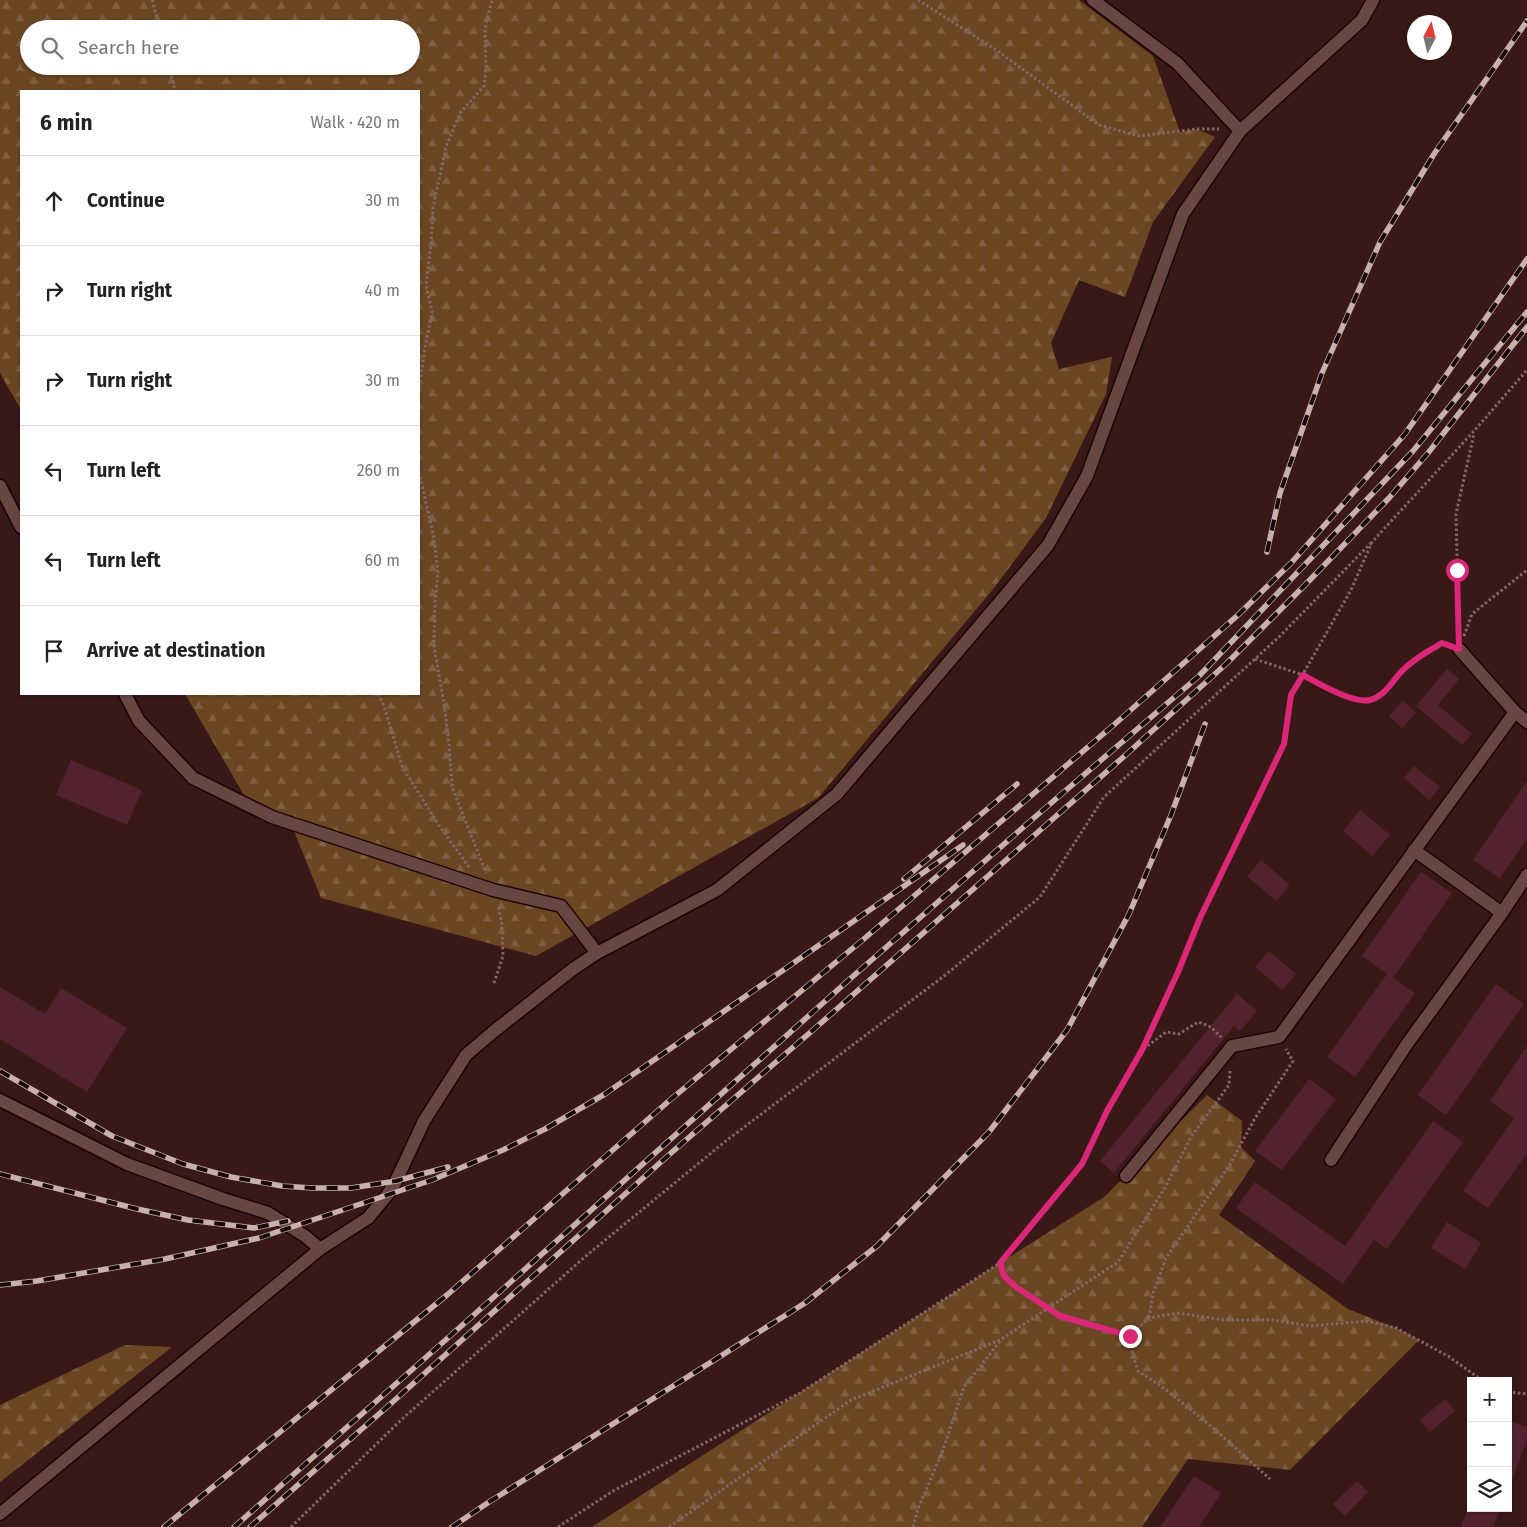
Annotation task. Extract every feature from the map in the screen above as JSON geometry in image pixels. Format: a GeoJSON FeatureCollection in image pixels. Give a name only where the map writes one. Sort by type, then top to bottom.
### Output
{"type":"FeatureCollection","features":[{"type":"Feature","properties":{"kind":"street"},"geometry":{"type":"LineString","coordinates":[[1093,0],[1177,63],[1240,131]]}},
{"type":"Feature","properties":{"kind":"street"},"geometry":{"type":"LineString","coordinates":[[0,1514],[320,1249],[368,1218],[388,1194],[424,1120],[466,1055],[492,1032],[573,969],[597,953],[717,890],[837,794],[1048,545],[1087,476],[1183,214],[1240,131],[1362,20],[1374,0]]}},
{"type":"Feature","properties":{"kind":"street"},"geometry":{"type":"LineString","coordinates":[[0,486],[20,525]]}},
{"type":"Feature","properties":{"kind":"street"},"geometry":{"type":"LineString","coordinates":[[1459,649],[1514,712],[1527,722]]}},
{"type":"Feature","properties":{"kind":"street"},"geometry":{"type":"LineString","coordinates":[[125,695],[139,720],[193,778],[272,817],[494,890],[561,906],[597,953]]}},
{"type":"Feature","properties":{"kind":"street"},"geometry":{"type":"LineString","coordinates":[[1126,1176],[1232,1046],[1279,1037],[1514,712]]}},
{"type":"Feature","properties":{"kind":"street"},"geometry":{"type":"LineString","coordinates":[[1414,850],[1502,913]]}},
{"type":"Feature","properties":{"kind":"street"},"geometry":{"type":"LineString","coordinates":[[1331,1160],[1407,1044],[1502,913],[1527,875]]}},
{"type":"Feature","properties":{"kind":"street"},"geometry":{"type":"LineString","coordinates":[[0,1100],[127,1164],[223,1199],[268,1213],[306,1236],[320,1249]]}},
{"type":"Feature","properties":{"kind":"path"},"geometry":{"type":"LineString","coordinates":[[152,0],[158,20]]}},
{"type":"Feature","properties":{"kind":"path"},"geometry":{"type":"LineString","coordinates":[[420,384],[432,312],[426,285],[433,207],[446,148],[460,113],[484,86],[486,69],[485,29],[492,0]]}},
{"type":"Feature","properties":{"kind":"path"},"geometry":{"type":"LineString","coordinates":[[918,0],[995,49],[1099,125],[1140,136],[1197,129],[1224,129]]}},
{"type":"Feature","properties":{"kind":"path"},"geometry":{"type":"LineString","coordinates":[[172,75],[176,90]]}},
{"type":"Feature","properties":{"kind":"path"},"geometry":{"type":"LineString","coordinates":[[291,1527],[400,1420],[587,1255],[727,1140],[944,976],[1040,897],[1104,797],[1255,659],[1372,542],[1527,370]]}},
{"type":"Feature","properties":{"kind":"path"},"geometry":{"type":"LineString","coordinates":[[1459,649],[1456,514],[1474,431]]}},
{"type":"Feature","properties":{"kind":"path"},"geometry":{"type":"LineString","coordinates":[[420,476],[430,514],[438,573],[434,646],[449,743],[452,787],[494,890],[501,914],[503,956],[494,983]]}},
{"type":"Feature","properties":{"kind":"path"},"geometry":{"type":"LineString","coordinates":[[558,1527],[613,1491],[800,1393],[1000,1263],[1082,1164],[1107,1111],[1142,1050],[1178,972],[1200,918],[1284,744],[1291,695],[1351,590],[1372,542]]}},
{"type":"Feature","properties":{"kind":"path"},"geometry":{"type":"LineString","coordinates":[[1459,649],[1472,614],[1527,570]]}},
{"type":"Feature","properties":{"kind":"path"},"geometry":{"type":"LineString","coordinates":[[1255,659],[1303,675],[1350,698],[1370,700],[1388,689],[1404,668],[1442,643],[1459,649]]}},
{"type":"Feature","properties":{"kind":"path"},"geometry":{"type":"LineString","coordinates":[[378,695],[384,706],[402,766],[438,824],[469,867],[475,872]]}},
{"type":"Feature","properties":{"kind":"path"},"geometry":{"type":"LineString","coordinates":[[669,1527],[851,1400],[1000,1340],[1118,1262],[1166,1186],[1191,1137],[1230,1085],[1232,1046],[1211,1027],[1198,1022],[1179,1034],[1166,1032],[1142,1050]]}},
{"type":"Feature","properties":{"kind":"path"},"geometry":{"type":"LineString","coordinates":[[1150,1318],[1153,1293],[1166,1258],[1230,1166],[1254,1120],[1294,1061],[1279,1037]]}},
{"type":"Feature","properties":{"kind":"path"},"geometry":{"type":"LineString","coordinates":[[1000,1263],[1004,1276],[1016,1287],[1060,1316],[1130,1336]]}},
{"type":"Feature","properties":{"kind":"path"},"geometry":{"type":"LineString","coordinates":[[1270,1479],[1165,1388],[1138,1370],[1130,1349],[1130,1336],[1150,1318],[1178,1313],[1223,1320],[1272,1320],[1310,1326],[1366,1321],[1396,1328],[1448,1356],[1477,1377]]}},
{"type":"Feature","properties":{"kind":"path"},"geometry":{"type":"LineString","coordinates":[[913,1527],[918,1508],[943,1450],[964,1387],[1000,1340]]}},
{"type":"Feature","properties":{"kind":"path"},"geometry":{"type":"LineString","coordinates":[[1512,1392],[1527,1394]]}},
{"type":"Feature","properties":{"kind":"green space"},"geometry":{"type":"Polygon","coordinates":[[[0,0],[1079,0],[1153,56],[1180,132],[1197,129],[1215,137],[1153,222],[1125,297],[1079,280],[1051,343],[1059,369],[1112,357],[1106,394],[1046,518],[994,588],[818,798],[536,956],[321,898],[294,831],[258,819],[186,695],[420,695],[420,90],[20,90],[20,408],[0,373],[0,0]]]}},
{"type":"Feature","properties":{"kind":"green space"},"geometry":{"type":"Polygon","coordinates":[[[1207,1095],[1242,1121],[1241,1147],[1255,1161],[1219,1215],[1348,1309],[1396,1328],[1419,1340],[1290,1470],[1188,1459],[1142,1527],[592,1527],[1104,1197],[1207,1095]]]}},
{"type":"Feature","properties":{"kind":"green space"},"geometry":{"type":"Polygon","coordinates":[[[125,1345],[172,1347],[0,1482],[0,1405],[125,1345]]]}},
{"type":"Feature","properties":{"kind":"building"},"geometry":{"type":"Polygon","coordinates":[[[1447,669],[1459,679],[1438,705],[1472,734],[1462,745],[1416,706],[1447,669]]]}},
{"type":"Feature","properties":{"kind":"building"},"geometry":{"type":"Polygon","coordinates":[[[1403,701],[1416,713],[1402,728],[1389,716],[1403,701]]]}},
{"type":"Feature","properties":{"kind":"building"},"geometry":{"type":"Polygon","coordinates":[[[71,760],[142,790],[127,825],[56,795],[71,760]]]}},
{"type":"Feature","properties":{"kind":"building"},"geometry":{"type":"Polygon","coordinates":[[[1414,766],[1440,787],[1429,800],[1404,778],[1414,766]]]}},
{"type":"Feature","properties":{"kind":"building"},"geometry":{"type":"Polygon","coordinates":[[[1527,781],[1527,839],[1500,878],[1473,860],[1527,781]]]}},
{"type":"Feature","properties":{"kind":"building"},"geometry":{"type":"Polygon","coordinates":[[[1360,810],[1390,835],[1372,856],[1343,831],[1360,810]]]}},
{"type":"Feature","properties":{"kind":"building"},"geometry":{"type":"Polygon","coordinates":[[[1261,860],[1290,885],[1276,901],[1247,876],[1261,860]]]}},
{"type":"Feature","properties":{"kind":"building"},"geometry":{"type":"Polygon","coordinates":[[[1421,872],[1452,893],[1393,978],[1415,993],[1355,1077],[1327,1057],[1387,974],[1362,956],[1421,872]]]}},
{"type":"Feature","properties":{"kind":"building"},"geometry":{"type":"Polygon","coordinates":[[[1269,951],[1296,974],[1282,990],[1255,967],[1269,951]]]}},
{"type":"Feature","properties":{"kind":"building"},"geometry":{"type":"Polygon","coordinates":[[[1496,984],[1524,1004],[1446,1115],[1418,1095],[1496,984]]]}},
{"type":"Feature","properties":{"kind":"building"},"geometry":{"type":"Polygon","coordinates":[[[0,987],[45,1014],[61,988],[127,1028],[87,1092],[0,1039],[0,987]]]}},
{"type":"Feature","properties":{"kind":"building"},"geometry":{"type":"Polygon","coordinates":[[[1237,994],[1257,1011],[1240,1031],[1234,1026],[1114,1173],[1100,1161],[1237,994]]]}},
{"type":"Feature","properties":{"kind":"building"},"geometry":{"type":"Polygon","coordinates":[[[1527,1046],[1527,1153],[1488,1208],[1463,1191],[1514,1118],[1490,1101],[1527,1046]]]}},
{"type":"Feature","properties":{"kind":"building"},"geometry":{"type":"Polygon","coordinates":[[[1309,1079],[1336,1099],[1282,1170],[1255,1151],[1309,1079]]]}},
{"type":"Feature","properties":{"kind":"building"},"geometry":{"type":"Polygon","coordinates":[[[1433,1121],[1463,1142],[1387,1249],[1374,1240],[1343,1284],[1236,1208],[1255,1182],[1345,1246],[1433,1121]]]}},
{"type":"Feature","properties":{"kind":"building"},"geometry":{"type":"Polygon","coordinates":[[[1447,1222],[1481,1243],[1465,1269],[1431,1248],[1447,1222]]]}},
{"type":"Feature","properties":{"kind":"building"},"geometry":{"type":"Polygon","coordinates":[[[1445,1399],[1455,1411],[1430,1432],[1420,1420],[1445,1399]]]}},
{"type":"Feature","properties":{"kind":"building"},"geometry":{"type":"Polygon","coordinates":[[[1512,1421],[1527,1427],[1527,1440],[1512,1481],[1512,1421]]]}},
{"type":"Feature","properties":{"kind":"building"},"geometry":{"type":"Polygon","coordinates":[[[1194,1476],[1221,1493],[1199,1527],[1160,1527],[1194,1476]]]}},
{"type":"Feature","properties":{"kind":"building"},"geometry":{"type":"Polygon","coordinates":[[[1357,1481],[1368,1492],[1345,1516],[1333,1504],[1357,1481]]]}},
{"type":"Feature","properties":{"kind":"building"},"geometry":{"type":"Polygon","coordinates":[[[1467,1511],[1499,1512],[1493,1527],[1461,1527],[1467,1511]]]}},
{"type":"Feature","properties":{"kind":"railway"},"geometry":{"type":"LineString","coordinates":[[1267,552],[1280,493],[1322,373],[1380,242],[1434,154],[1527,21]]}},
{"type":"Feature","properties":{"kind":"railway"},"geometry":{"type":"LineString","coordinates":[[164,1527],[447,1295],[670,1100],[865,938],[1116,723],[1238,615],[1292,562],[1405,434],[1527,259]]}},
{"type":"Feature","properties":{"kind":"railway"},"geometry":{"type":"LineString","coordinates":[[234,1527],[851,978],[1199,676],[1413,451],[1527,312]]}},
{"type":"Feature","properties":{"kind":"railway"},"geometry":{"type":"LineString","coordinates":[[250,1527],[671,1153],[1129,752],[1226,664],[1389,498],[1428,453],[1527,327]]}},
{"type":"Feature","properties":{"kind":"railway"},"geometry":{"type":"LineString","coordinates":[[452,1527],[805,1303],[877,1246],[989,1132],[1067,1030],[1129,914],[1171,815],[1205,724]]}},
{"type":"Feature","properties":{"kind":"railway"},"geometry":{"type":"LineString","coordinates":[[904,879],[1017,784]]}},
{"type":"Feature","properties":{"kind":"railway"},"geometry":{"type":"LineString","coordinates":[[0,1285],[37,1281],[165,1259],[259,1238],[432,1180],[503,1150],[545,1129],[605,1094],[963,845]]}},
{"type":"Feature","properties":{"kind":"railway"},"geometry":{"type":"LineString","coordinates":[[0,1071],[112,1136],[183,1164],[231,1177],[282,1186],[351,1188],[396,1181],[448,1167]]}},
{"type":"Feature","properties":{"kind":"railway"},"geometry":{"type":"LineString","coordinates":[[0,1174],[188,1220],[254,1228],[288,1221]]}},
{"type":"Feature","properties":{"kind":"route"},"geometry":{"type":"LineString","coordinates":[[1130,1336],[1060,1316],[1016,1287],[1004,1276],[1000,1263],[1082,1164],[1107,1111],[1142,1050],[1178,972],[1200,918],[1284,744],[1291,695],[1303,675],[1322,686],[1350,698],[1370,700],[1388,689],[1404,668],[1442,643],[1459,649],[1457,570]]}}]}
